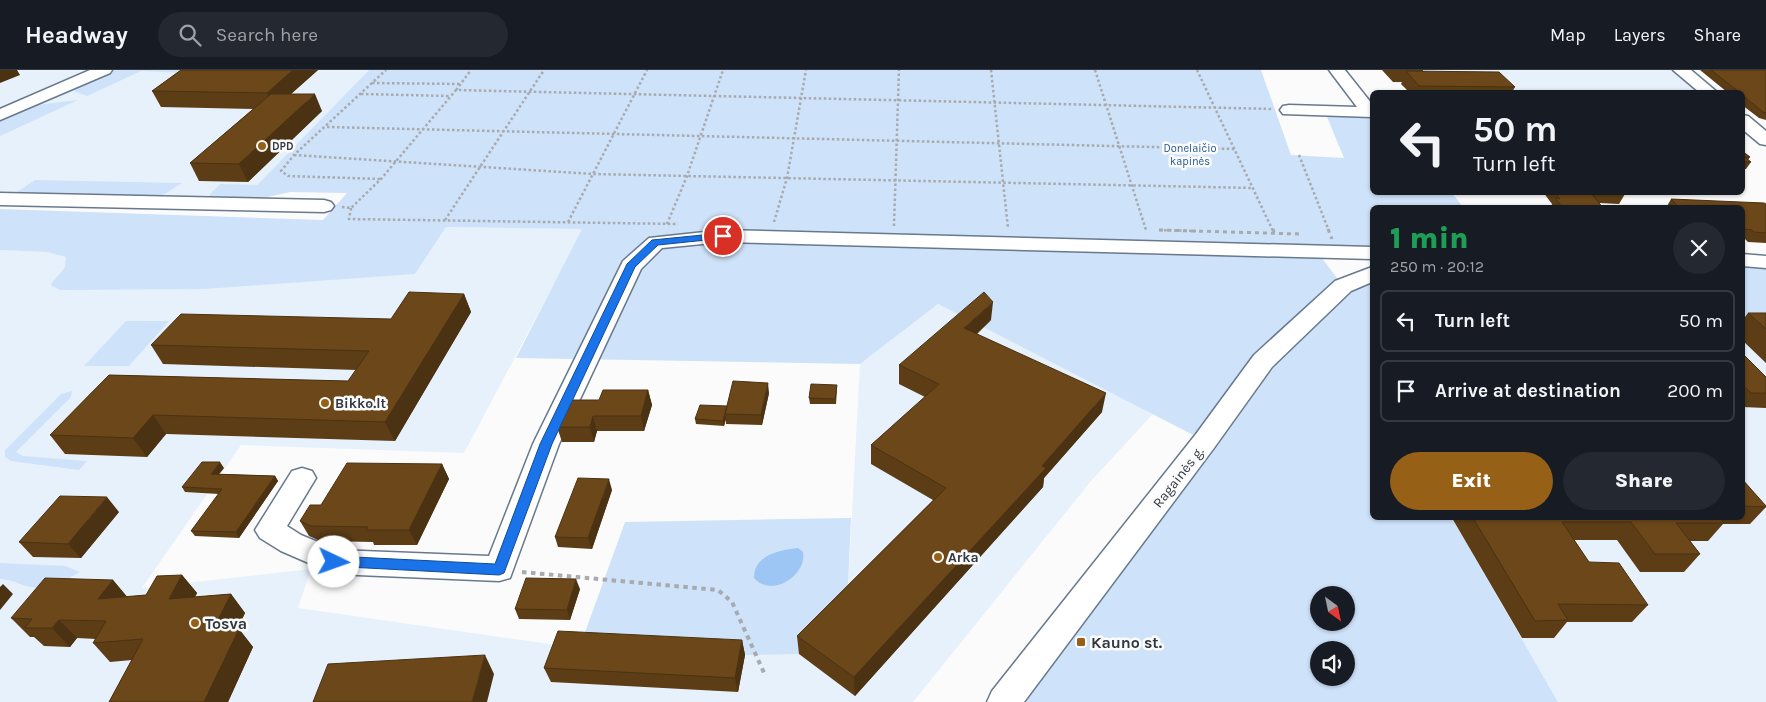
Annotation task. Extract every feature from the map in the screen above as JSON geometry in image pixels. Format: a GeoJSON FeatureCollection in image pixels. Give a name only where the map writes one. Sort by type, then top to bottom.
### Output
{"type":"FeatureCollection","features":[{"type":"Feature","properties":{"kind":"street"},"geometry":{"type":"LineString","coordinates":[[0,115],[104,70]]}},
{"type":"Feature","properties":{"kind":"street"},"geometry":{"type":"LineString","coordinates":[[1337,70],[1370,111]]}},
{"type":"Feature","properties":{"kind":"street"},"geometry":{"type":"LineString","coordinates":[[1681,70],[1706,90]]}},
{"type":"Feature","properties":{"kind":"street"},"geometry":{"type":"LineString","coordinates":[[1289,110],[1370,112]]}},
{"type":"Feature","properties":{"kind":"street"},"geometry":{"type":"LineString","coordinates":[[1751,126],[1766,140]]}},
{"type":"Feature","properties":{"kind":"street"},"geometry":{"type":"LineString","coordinates":[[0,199],[324,206]]}},
{"type":"Feature","properties":{"kind":"street"},"geometry":{"type":"LineString","coordinates":[[302,478],[270,530],[334,562],[499,569],[546,444],[630,266],[656,242],[723,236],[1370,253]]}},
{"type":"Feature","properties":{"kind":"street"},"geometry":{"type":"LineString","coordinates":[[1745,260],[1766,262]]}},
{"type":"Feature","properties":{"kind":"street","name":"Ragainės g."},"geometry":{"type":"LineString","coordinates":[[1004,702],[1205,441],[1263,361],[1343,286],[1370,275]]}},
{"type":"Feature","properties":{"kind":"path"},"geometry":{"type":"LineString","coordinates":[[381,179],[288,176],[281,171],[294,155],[386,70]]}},
{"type":"Feature","properties":{"kind":"path"},"geometry":{"type":"LineString","coordinates":[[349,219],[351,208],[381,179],[471,70]]}},
{"type":"Feature","properties":{"kind":"path"},"geometry":{"type":"LineString","coordinates":[[445,221],[544,70]]}},
{"type":"Feature","properties":{"kind":"path"},"geometry":{"type":"LineString","coordinates":[[568,222],[647,70]]}},
{"type":"Feature","properties":{"kind":"path"},"geometry":{"type":"LineString","coordinates":[[667,224],[687,176],[723,70]]}},
{"type":"Feature","properties":{"kind":"path"},"geometry":{"type":"LineString","coordinates":[[773,225],[787,178],[806,70]]}},
{"type":"Feature","properties":{"kind":"path"},"geometry":{"type":"LineString","coordinates":[[894,226],[899,70]]}},
{"type":"Feature","properties":{"kind":"path"},"geometry":{"type":"LineString","coordinates":[[990,70],[1008,228]]}},
{"type":"Feature","properties":{"kind":"path"},"geometry":{"type":"LineString","coordinates":[[1095,70],[1146,230]]}},
{"type":"Feature","properties":{"kind":"path"},"geometry":{"type":"LineString","coordinates":[[1197,70],[1274,232],[1300,234]]}},
{"type":"Feature","properties":{"kind":"path"},"geometry":{"type":"LineString","coordinates":[[372,83],[460,84]]}},
{"type":"Feature","properties":{"kind":"path"},"geometry":{"type":"LineString","coordinates":[[456,90],[1289,110]]}},
{"type":"Feature","properties":{"kind":"path"},"geometry":{"type":"LineString","coordinates":[[360,94],[451,96]]}},
{"type":"Feature","properties":{"kind":"path"},"geometry":{"type":"LineString","coordinates":[[326,127],[1235,148]]}},
{"type":"Feature","properties":{"kind":"path"},"geometry":{"type":"LineString","coordinates":[[294,155],[593,174],[1254,188]]}},
{"type":"Feature","properties":{"kind":"path"},"geometry":{"type":"LineString","coordinates":[[1299,155],[1337,252]]}},
{"type":"Feature","properties":{"kind":"path"},"geometry":{"type":"LineString","coordinates":[[324,206],[351,208]]}},
{"type":"Feature","properties":{"kind":"path"},"geometry":{"type":"LineString","coordinates":[[499,569],[718,590],[732,602],[765,676]]}},
{"type":"Feature","properties":{"kind":"shaded area"},"geometry":{"type":"Polygon","coordinates":[[[0,70],[96,70],[0,112],[0,70]]]}},
{"type":"Feature","properties":{"kind":"shaded area"},"geometry":{"type":"Polygon","coordinates":[[[113,70],[369,70],[252,190],[259,199],[0,195],[0,119],[113,70]]]}},
{"type":"Feature","properties":{"kind":"shaded area"},"geometry":{"type":"Polygon","coordinates":[[[1382,70],[1681,70],[1706,90],[1407,90],[1401,84],[1393,82],[1382,70]]]}},
{"type":"Feature","properties":{"kind":"shaded area"},"geometry":{"type":"Polygon","coordinates":[[[446,227],[583,229],[464,453],[241,445],[142,588],[311,569],[298,608],[563,646],[847,606],[860,364],[938,304],[1153,414],[1091,481],[913,702],[0,702],[0,250],[47,252],[67,257],[65,267],[50,285],[60,290],[415,274],[446,227]]]}},
{"type":"Feature","properties":{"kind":"shaded area"},"geometry":{"type":"Polygon","coordinates":[[[1745,332],[1766,332],[1766,702],[1558,702],[1453,520],[1745,520],[1745,332]]]}},
{"type":"Feature","properties":{"kind":"green space"},"geometry":{"type":"Polygon","coordinates":[[[113,70],[210,70],[205,74],[141,71],[87,96],[74,91],[79,85],[113,70]]]}},
{"type":"Feature","properties":{"kind":"green space","name":"Donelaičio kapinės"},"geometry":{"type":"Polygon","coordinates":[[[369,70],[1261,70],[1291,155],[1344,158],[1325,112],[1370,112],[1370,195],[1454,195],[1461,205],[1370,205],[1370,254],[1318,253],[1343,286],[1370,275],[1370,520],[1453,520],[1558,702],[1004,702],[1205,441],[938,304],[860,364],[516,358],[582,229],[446,227],[415,274],[204,289],[60,290],[50,285],[65,267],[66,257],[47,252],[0,250],[0,209],[323,220],[347,193],[290,192],[259,199],[213,198],[209,195],[220,184],[257,185],[369,70]]]}},
{"type":"Feature","properties":{"kind":"green space"},"geometry":{"type":"Polygon","coordinates":[[[78,100],[0,136],[0,119],[37,105],[78,100]]]}},
{"type":"Feature","properties":{"kind":"green space"},"geometry":{"type":"Polygon","coordinates":[[[35,180],[182,183],[165,194],[153,198],[21,195],[17,192],[35,180]]]}},
{"type":"Feature","properties":{"kind":"green space"},"geometry":{"type":"Polygon","coordinates":[[[1745,260],[1766,262],[1766,332],[1745,332],[1745,260]]]}},
{"type":"Feature","properties":{"kind":"green space"},"geometry":{"type":"Polygon","coordinates":[[[126,321],[169,321],[129,366],[84,366],[126,321]]]}},
{"type":"Feature","properties":{"kind":"green space"},"geometry":{"type":"Polygon","coordinates":[[[72,391],[71,397],[16,452],[23,456],[87,461],[79,470],[11,461],[5,457],[5,450],[61,394],[72,391]]]}},
{"type":"Feature","properties":{"kind":"green space"},"geometry":{"type":"Polygon","coordinates":[[[851,518],[847,607],[799,654],[745,655],[580,646],[625,522],[851,518]]]}},
{"type":"Feature","properties":{"kind":"green space"},"geometry":{"type":"Polygon","coordinates":[[[0,563],[65,566],[80,572],[50,586],[37,588],[0,579],[0,563]]]}},
{"type":"Feature","properties":{"kind":"water"},"geometry":{"type":"Polygon","coordinates":[[[798,548],[803,552],[803,561],[794,576],[786,582],[769,586],[761,584],[754,578],[755,570],[763,559],[776,552],[798,548]]]}},
{"type":"Feature","properties":{"kind":"building"},"geometry":{"type":"Polygon","coordinates":[[[181,70],[293,70],[267,93],[152,91],[181,70]]]}},
{"type":"Feature","properties":{"kind":"building"},"geometry":{"type":"Polygon","coordinates":[[[1711,70],[1766,70],[1766,113],[1745,97],[1745,90],[1736,90],[1711,70]]]}},
{"type":"Feature","properties":{"kind":"building"},"geometry":{"type":"Polygon","coordinates":[[[1406,71],[1499,72],[1515,87],[1419,86],[1406,71]]]}},
{"type":"Feature","properties":{"kind":"building"},"geometry":{"type":"Polygon","coordinates":[[[271,94],[315,94],[239,164],[190,163],[271,94]]]}},
{"type":"Feature","properties":{"kind":"building"},"geometry":{"type":"Polygon","coordinates":[[[1557,195],[1593,195],[1601,205],[1561,205],[1555,198],[1560,199],[1557,195]]]}},
{"type":"Feature","properties":{"kind":"building"},"geometry":{"type":"Polygon","coordinates":[[[1671,199],[1764,203],[1766,204],[1766,233],[1745,229],[1745,205],[1677,205],[1671,199]]]}},
{"type":"Feature","properties":{"kind":"building"},"geometry":{"type":"Polygon","coordinates":[[[409,292],[464,294],[385,422],[153,415],[133,438],[50,435],[109,375],[348,381],[369,351],[151,345],[181,314],[391,319],[409,292]]]}},
{"type":"Feature","properties":{"kind":"building"},"geometry":{"type":"Polygon","coordinates":[[[984,292],[993,302],[964,328],[1106,393],[1042,466],[1046,468],[854,677],[797,636],[946,488],[871,445],[939,384],[899,365],[984,292]]]}},
{"type":"Feature","properties":{"kind":"building"},"geometry":{"type":"Polygon","coordinates":[[[1748,313],[1766,313],[1766,329],[1748,313]]]}},
{"type":"Feature","properties":{"kind":"building"},"geometry":{"type":"Polygon","coordinates":[[[1745,356],[1766,377],[1766,393],[1751,393],[1745,387],[1745,356]]]}},
{"type":"Feature","properties":{"kind":"building"},"geometry":{"type":"Polygon","coordinates":[[[733,381],[768,383],[761,415],[725,414],[733,381]]]}},
{"type":"Feature","properties":{"kind":"building"},"geometry":{"type":"Polygon","coordinates":[[[811,384],[837,385],[835,399],[809,398],[811,384]]]}},
{"type":"Feature","properties":{"kind":"building"},"geometry":{"type":"Polygon","coordinates":[[[603,390],[648,390],[641,416],[593,416],[590,427],[557,427],[570,400],[599,400],[603,390]]]}},
{"type":"Feature","properties":{"kind":"building"},"geometry":{"type":"Polygon","coordinates":[[[700,405],[727,406],[723,421],[695,419],[700,405]]]}},
{"type":"Feature","properties":{"kind":"building"},"geometry":{"type":"Polygon","coordinates":[[[202,462],[220,462],[211,474],[275,476],[236,532],[191,531],[222,489],[182,487],[202,462]]]}},
{"type":"Feature","properties":{"kind":"building"},"geometry":{"type":"Polygon","coordinates":[[[347,463],[442,464],[409,530],[366,530],[368,527],[311,526],[300,521],[310,505],[321,505],[347,463]]]}},
{"type":"Feature","properties":{"kind":"building"},"geometry":{"type":"Polygon","coordinates":[[[578,478],[609,479],[588,538],[555,537],[578,478]]]}},
{"type":"Feature","properties":{"kind":"building"},"geometry":{"type":"Polygon","coordinates":[[[1745,482],[1766,506],[1745,506],[1745,482]]]}},
{"type":"Feature","properties":{"kind":"building"},"geometry":{"type":"Polygon","coordinates":[[[60,496],[107,497],[68,544],[19,542],[60,496]]]}},
{"type":"Feature","properties":{"kind":"building"},"geometry":{"type":"Polygon","coordinates":[[[1474,520],[1722,520],[1724,523],[1676,523],[1700,554],[1655,554],[1631,522],[1562,522],[1589,562],[1619,563],[1648,605],[1558,604],[1568,620],[1535,621],[1474,520]]]}},
{"type":"Feature","properties":{"kind":"building"},"geometry":{"type":"Polygon","coordinates":[[[182,575],[169,599],[231,594],[213,630],[239,629],[204,702],[109,702],[143,639],[93,643],[106,621],[59,620],[52,628],[25,628],[32,619],[11,618],[45,578],[113,580],[98,599],[146,595],[157,576],[182,575]]]}},
{"type":"Feature","properties":{"kind":"building"},"geometry":{"type":"Polygon","coordinates":[[[526,578],[576,579],[567,610],[515,609],[526,578]]]}},
{"type":"Feature","properties":{"kind":"building"},"geometry":{"type":"Polygon","coordinates":[[[558,631],[742,640],[735,678],[544,668],[558,631]]]}},
{"type":"Feature","properties":{"kind":"building"},"geometry":{"type":"Polygon","coordinates":[[[485,655],[472,702],[313,702],[328,664],[485,655]]]}},
{"type":"Feature","properties":{"kind":"place","name":"DPD"},"geometry":{"type":"Point","coordinates":[262,146]}},
{"type":"Feature","properties":{"kind":"place","name":"Bikko.lt"},"geometry":{"type":"Point","coordinates":[325,403]}},
{"type":"Feature","properties":{"kind":"place","name":"Arka"},"geometry":{"type":"Point","coordinates":[938,557]}},
{"type":"Feature","properties":{"kind":"place","name":"Tosva"},"geometry":{"type":"Point","coordinates":[195,623]}},
{"type":"Feature","properties":{"kind":"place","name":"Kauno st."},"geometry":{"type":"Point","coordinates":[1081,642]}},
{"type":"Feature","properties":{"kind":"route"},"geometry":{"type":"LineString","coordinates":[[334,562],[499,569],[546,444],[630,266],[656,242],[723,236]]}}]}
